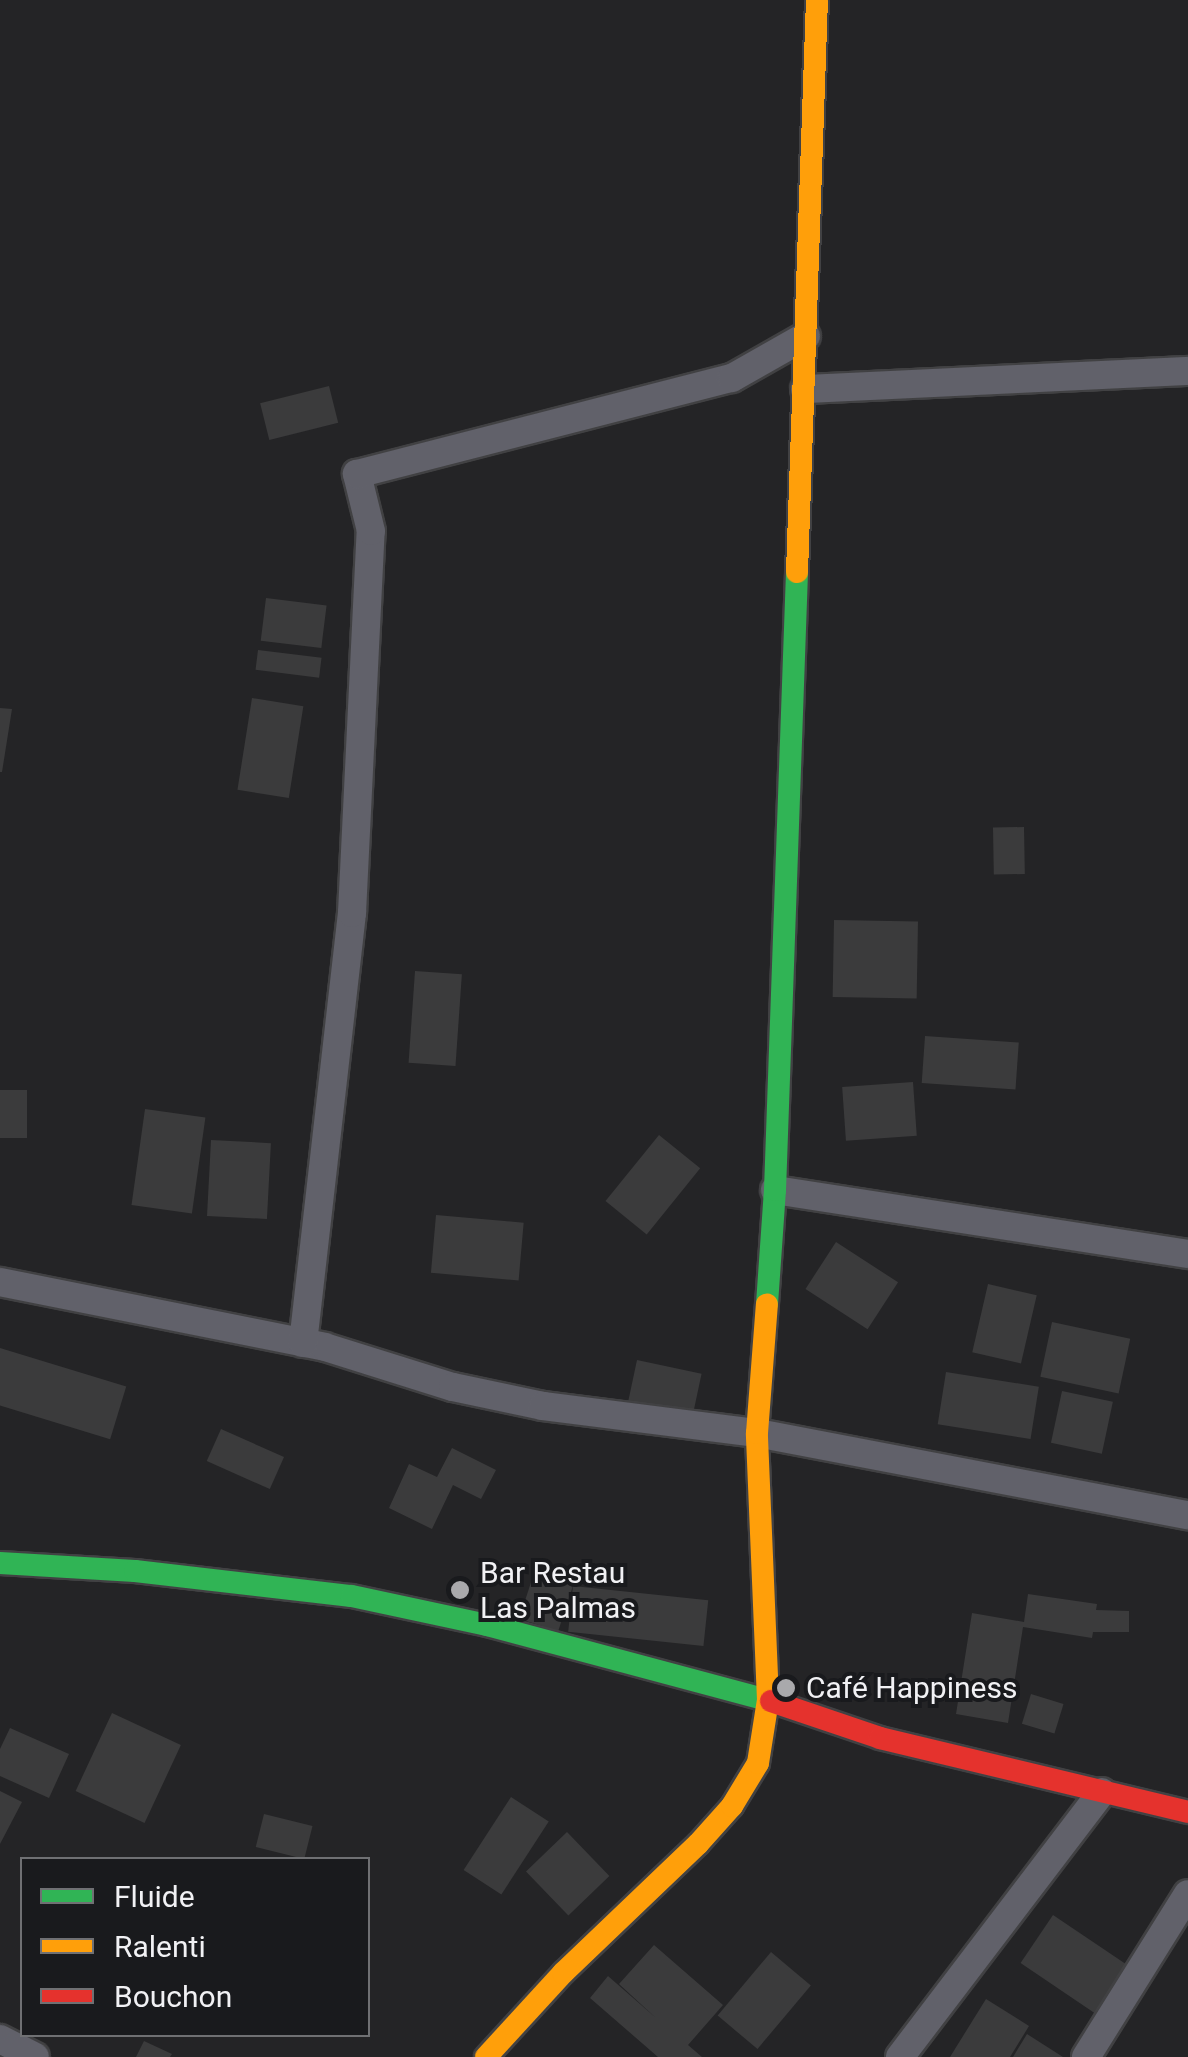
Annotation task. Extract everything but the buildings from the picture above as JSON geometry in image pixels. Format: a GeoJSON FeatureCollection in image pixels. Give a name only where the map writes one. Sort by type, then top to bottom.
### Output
{"type":"FeatureCollection","features":[{"type":"Feature","properties":{"kind":"street"},"geometry":{"type":"LineString","coordinates":[[486,2057],[563,1974],[732,1806],[758,1764],[768,1700],[757,1433],[775,1190],[817,0]]}},
{"type":"Feature","properties":{"kind":"street"},"geometry":{"type":"LineString","coordinates":[[303,1342],[352,912],[372,531],[357,474],[732,378],[806,336]]}},
{"type":"Feature","properties":{"kind":"street"},"geometry":{"type":"LineString","coordinates":[[804,390],[1188,371]]}},
{"type":"Feature","properties":{"kind":"street"},"geometry":{"type":"LineString","coordinates":[[775,1190],[1188,1254]]}},
{"type":"Feature","properties":{"kind":"street"},"geometry":{"type":"LineString","coordinates":[[0,1282],[303,1342],[453,1387],[543,1406],[757,1433],[1188,1515]]}},
{"type":"Feature","properties":{"kind":"street"},"geometry":{"type":"LineString","coordinates":[[0,1563],[135,1571],[352,1596],[487,1626],[768,1700],[880,1738],[1188,1812]]}},
{"type":"Feature","properties":{"kind":"street"},"geometry":{"type":"LineString","coordinates":[[900,2057],[1102,1792]]}},
{"type":"Feature","properties":{"kind":"street"},"geometry":{"type":"LineString","coordinates":[[1086,2057],[1188,1894]]}},
{"type":"Feature","properties":{"kind":"street"},"geometry":{"type":"LineString","coordinates":[[0,2038],[35,2057]]}},
{"type":"Feature","properties":{"kind":"traffic: fast"},"geometry":{"type":"LineString","coordinates":[[767,1304],[775,1190],[797,572]]}},
{"type":"Feature","properties":{"kind":"traffic: fast"},"geometry":{"type":"LineString","coordinates":[[0,1563],[135,1571],[352,1596],[487,1625],[771,1701]]}},
{"type":"Feature","properties":{"kind":"traffic: slow"},"geometry":{"type":"LineString","coordinates":[[797,572],[817,0]]}},
{"type":"Feature","properties":{"kind":"traffic: slow"},"geometry":{"type":"LineString","coordinates":[[486,2057],[563,1973],[698,1844],[732,1806],[758,1763],[768,1700],[757,1433],[767,1304]]}},
{"type":"Feature","properties":{"kind":"traffic: jam"},"geometry":{"type":"LineString","coordinates":[[771,1701],[880,1738],[1188,1812]]}},
{"type":"Feature","properties":{"kind":"place","name":"Bar Restau Las Palmas"},"geometry":{"type":"Point","coordinates":[460,1590]}},
{"type":"Feature","properties":{"kind":"place","name":"Café Happiness"},"geometry":{"type":"Point","coordinates":[786,1688]}}]}
